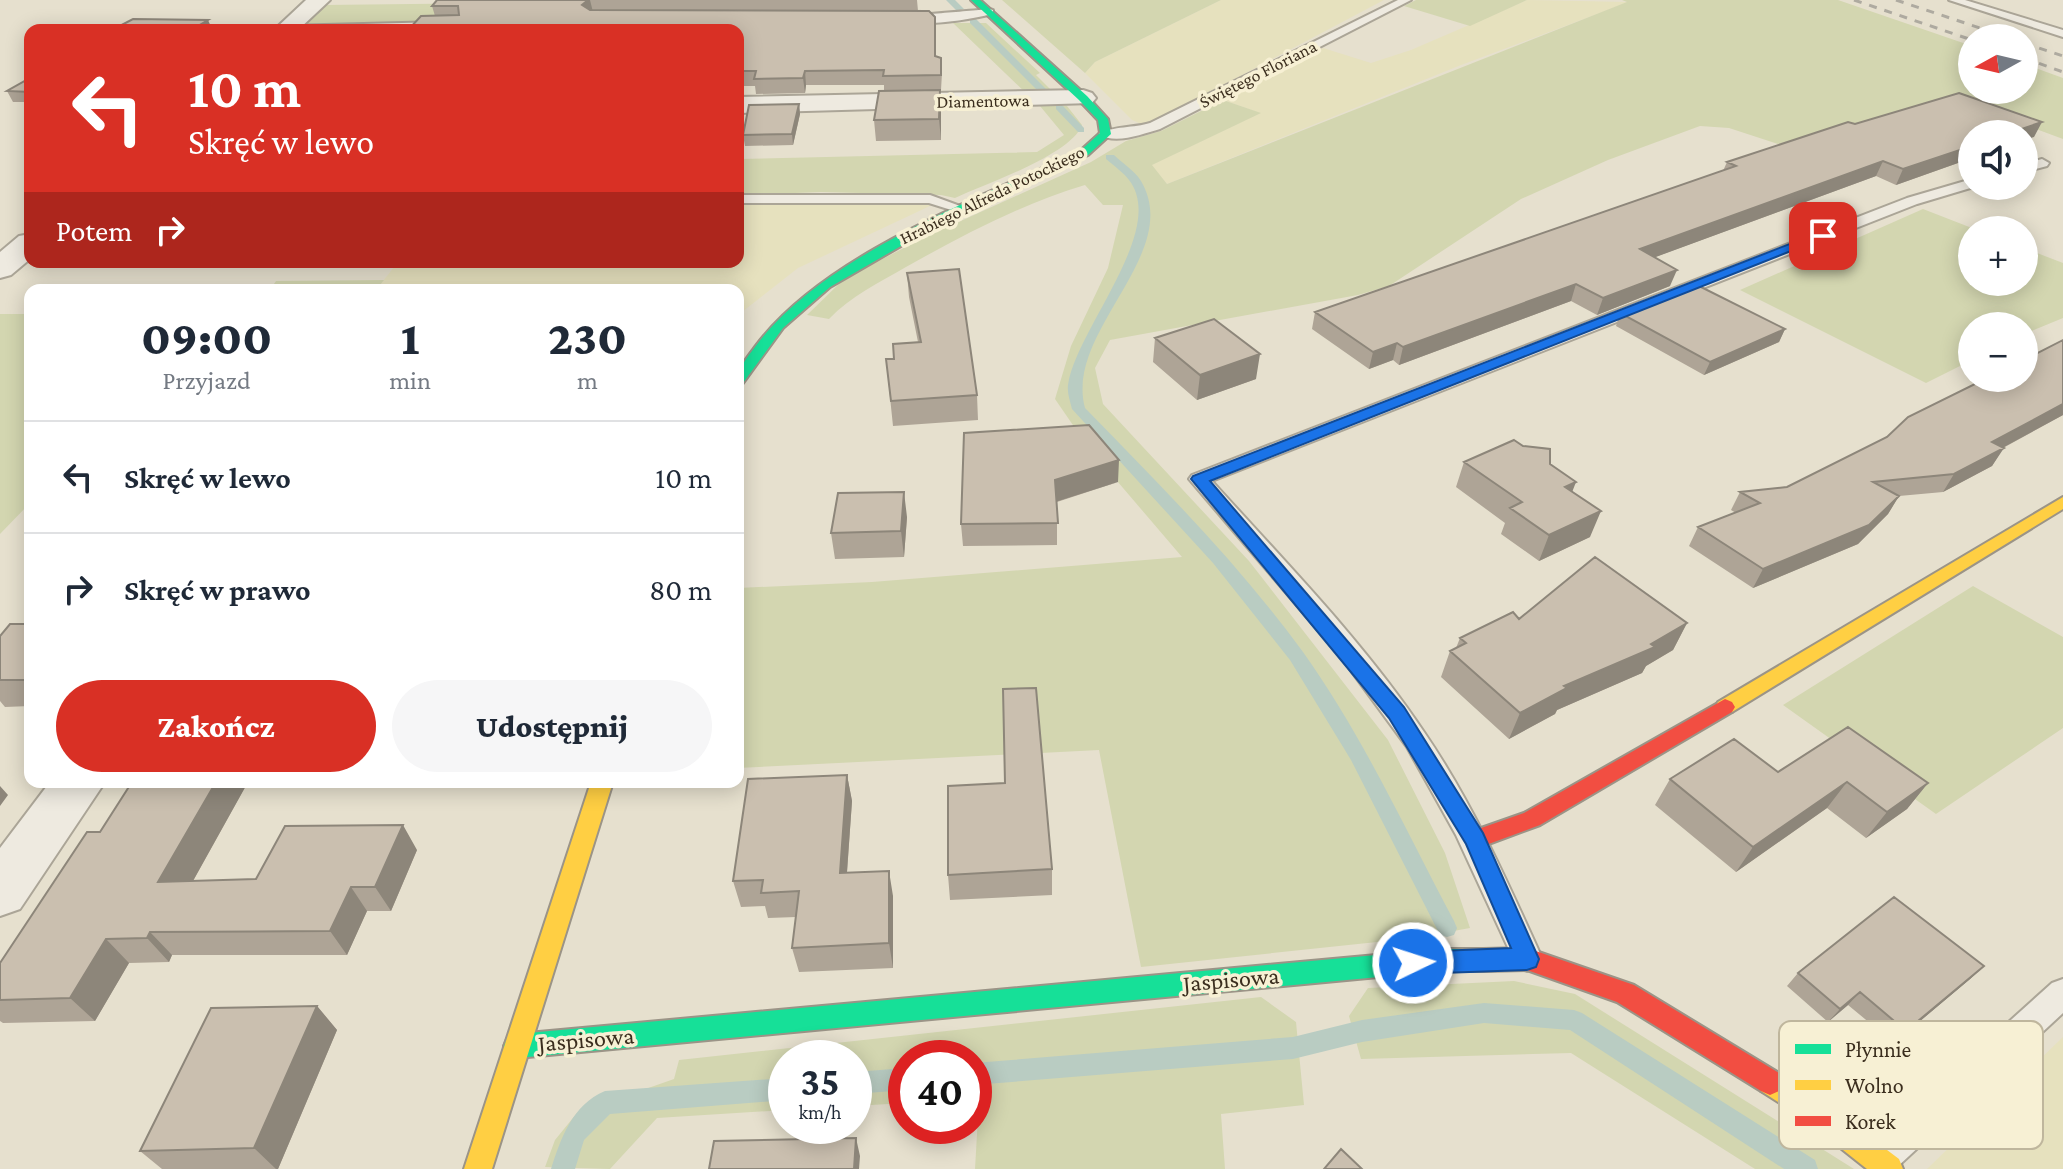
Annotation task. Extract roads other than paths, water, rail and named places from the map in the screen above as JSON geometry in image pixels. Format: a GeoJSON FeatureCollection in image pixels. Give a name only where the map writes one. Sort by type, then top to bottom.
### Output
{"type":"FeatureCollection","features":[{"type":"Feature","properties":{"kind":"street"},"geometry":{"type":"LineString","coordinates":[[292,24],[319,0]]}},
{"type":"Feature","properties":{"kind":"street","name":"Hrabiego Alfreda Potockiego"},"geometry":{"type":"LineString","coordinates":[[744,370],[758,348],[818,286],[859,259],[1084,153],[1106,134],[1103,119],[1083,98],[982,6]]}},
{"type":"Feature","properties":{"kind":"street","name":"Diamentowa"},"geometry":{"type":"LineString","coordinates":[[744,105],[1083,98]]}},
{"type":"Feature","properties":{"kind":"street"},"geometry":{"type":"LineString","coordinates":[[0,268],[24,248]]}},
{"type":"Feature","properties":{"kind":"street"},"geometry":{"type":"LineString","coordinates":[[1475,840],[1532,819],[1825,648],[2063,502]]}},
{"type":"Feature","properties":{"kind":"street"},"geometry":{"type":"LineString","coordinates":[[0,892],[75,788]]}},
{"type":"Feature","properties":{"kind":"street"},"geometry":{"type":"LineString","coordinates":[[478,1169],[600,788]]}},
{"type":"Feature","properties":{"kind":"street","name":"Jaspisowa"},"geometry":{"type":"LineString","coordinates":[[517,1046],[1442,960],[1527,959],[1625,993],[1779,1088]]}},
{"type":"Feature","properties":{"kind":"street","name":"Jaspisowa"},"geometry":{"type":"LineString","coordinates":[[1863,1149],[1884,1165]]}},
{"type":"Feature","properties":{"kind":"lane","name":"Świętego Floriana"},"geometry":{"type":"LineString","coordinates":[[1106,134],[1131,133],[1155,126],[1406,0]]}},
{"type":"Feature","properties":{"kind":"lane"},"geometry":{"type":"LineString","coordinates":[[1954,0],[2063,34]]}},
{"type":"Feature","properties":{"kind":"lane"},"geometry":{"type":"LineString","coordinates":[[893,18],[937,19],[982,6]]}},
{"type":"Feature","properties":{"kind":"lane"},"geometry":{"type":"LineString","coordinates":[[2038,164],[2042,163]]}},
{"type":"Feature","properties":{"kind":"lane"},"geometry":{"type":"LineString","coordinates":[[1527,959],[1475,840],[1396,712],[1293,586],[1199,479],[1912,201],[1958,187]]}},
{"type":"Feature","properties":{"kind":"lane"},"geometry":{"type":"LineString","coordinates":[[744,199],[930,199],[964,210]]}},
{"type":"Feature","properties":{"kind":"lane"},"geometry":{"type":"LineString","coordinates":[[2034,1021],[2063,993]]}},
{"type":"Feature","properties":{"kind":"lane"},"geometry":{"type":"LineString","coordinates":[[1884,1165],[1901,1149]]}},
{"type":"Feature","properties":{"kind":"waterway"},"geometry":{"type":"LineString","coordinates":[[950,0],[960,9]]}},
{"type":"Feature","properties":{"kind":"waterway"},"geometry":{"type":"LineString","coordinates":[[973,21],[1046,94]]}},
{"type":"Feature","properties":{"kind":"waterway"},"geometry":{"type":"LineString","coordinates":[[1059,107],[1081,130]]}},
{"type":"Feature","properties":{"kind":"waterway"},"geometry":{"type":"LineString","coordinates":[[1110,157],[1135,181],[1145,207],[1141,236],[1130,266],[1082,357],[1075,388],[1079,409],[1219,560],[1296,656],[1338,721],[1376,789],[1447,928]]}},
{"type":"Feature","properties":{"kind":"waterway"},"geometry":{"type":"LineString","coordinates":[[992,1073],[1293,1048],[1362,1031],[1484,1013],[1574,1020],[1806,1169]]}},
{"type":"Feature","properties":{"kind":"waterway"},"geometry":{"type":"LineString","coordinates":[[872,1082],[888,1080]]}},
{"type":"Feature","properties":{"kind":"waterway"},"geometry":{"type":"LineString","coordinates":[[563,1169],[575,1133],[605,1103],[768,1090]]}},
{"type":"Feature","properties":{"kind":"railway"},"geometry":{"type":"LineString","coordinates":[[1854,0],[1958,35]]}},
{"type":"Feature","properties":{"kind":"railway"},"geometry":{"type":"LineString","coordinates":[[1896,0],[1968,24]]}},
{"type":"Feature","properties":{"kind":"railway"},"geometry":{"type":"LineString","coordinates":[[2038,48],[2063,56]]}},
{"type":"Feature","properties":{"kind":"railway"},"geometry":{"type":"LineString","coordinates":[[2038,63],[2063,72]]}}]}
